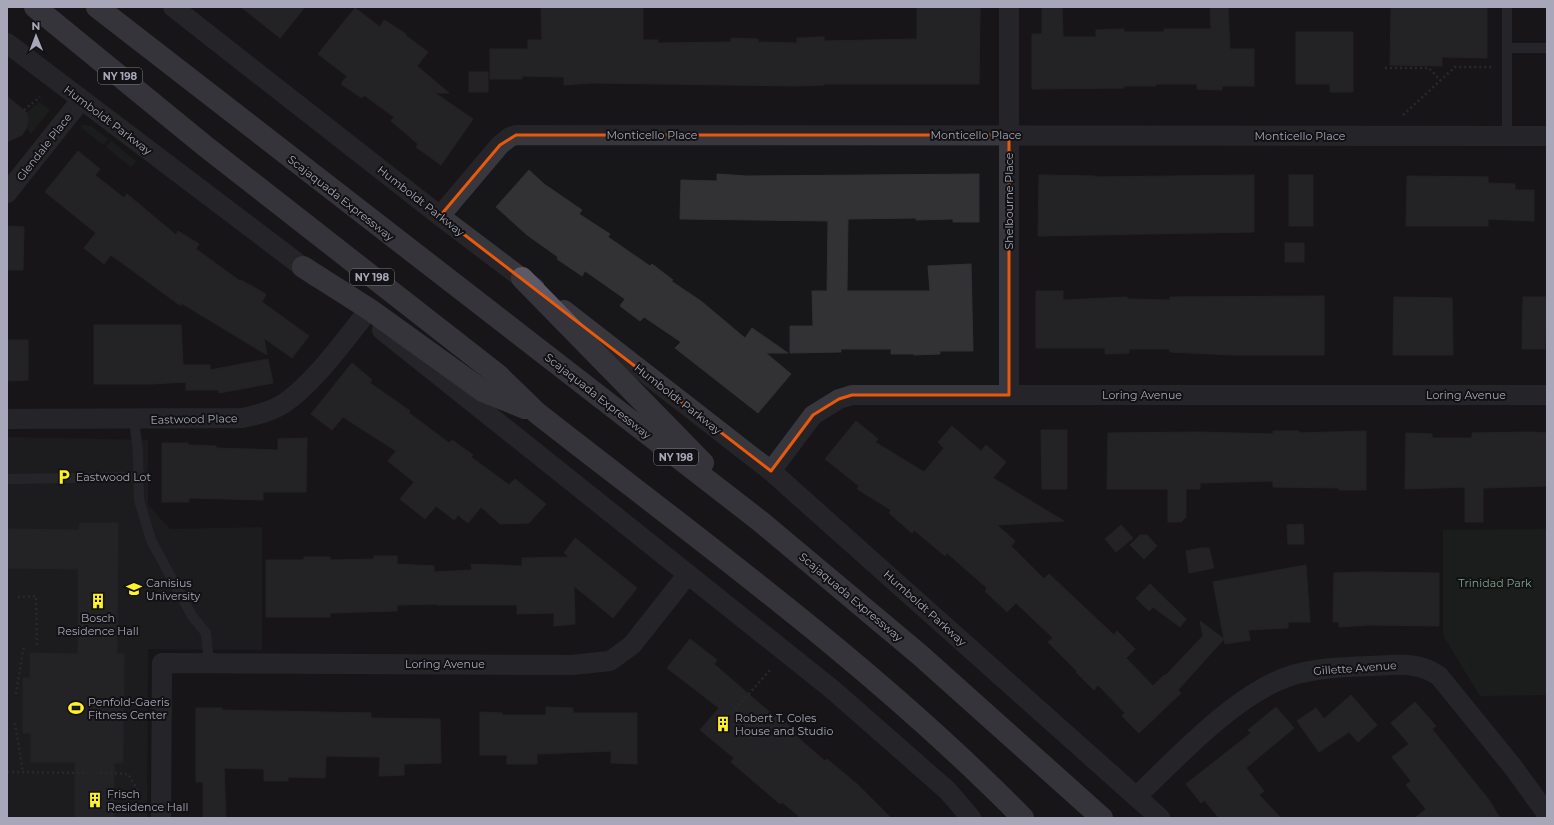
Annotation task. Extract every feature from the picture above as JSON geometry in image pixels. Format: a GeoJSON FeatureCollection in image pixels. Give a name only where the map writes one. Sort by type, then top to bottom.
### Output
{"type":"FeatureCollection","features":[{"type":"Feature","properties":{"kind":"highway","name":"NY 198"},"geometry":{"type":"LineString","coordinates":[[35,7],[205,146],[498,375],[537,413],[824,639],[919,720],[1023,818]]}},
{"type":"Feature","properties":{"kind":"highway","name":"Scajaquada Expressway"},"geometry":{"type":"LineString","coordinates":[[97,7],[760,521],[920,655],[1102,818]]}},
{"type":"Feature","properties":{"kind":"highway"},"geometry":{"type":"LineString","coordinates":[[303,266],[368,309],[483,391],[537,413]]}},
{"type":"Feature","properties":{"kind":"highway"},"geometry":{"type":"LineString","coordinates":[[522,278],[760,521]]}},
{"type":"Feature","properties":{"kind":"street","name":"Humboldt Parkway"},"geometry":{"type":"LineString","coordinates":[[173,7],[771,472],[1160,818]]}},
{"type":"Feature","properties":{"kind":"street","name":"Shelbourne Place"},"geometry":{"type":"LineString","coordinates":[[1009,7],[1009,396]]}},
{"type":"Feature","properties":{"kind":"street","name":"Humboldt Parkway"},"geometry":{"type":"LineString","coordinates":[[7,43],[303,266],[833,690],[948,791],[971,818]]}},
{"type":"Feature","properties":{"kind":"street","name":"Glendale Place"},"geometry":{"type":"LineString","coordinates":[[7,193],[81,100]]}},
{"type":"Feature","properties":{"kind":"street","name":"Monticello Place"},"geometry":{"type":"LineString","coordinates":[[440,216],[500,145],[510,137],[516,135],[1547,136]]}},
{"type":"Feature","properties":{"kind":"street","name":"Eastwood Place"},"geometry":{"type":"LineString","coordinates":[[7,420],[242,418],[263,413],[282,404],[302,389],[364,316]]}},
{"type":"Feature","properties":{"kind":"street","name":"Loring Avenue"},"geometry":{"type":"LineString","coordinates":[[771,472],[813,415],[839,400],[852,396],[1547,395]]}},
{"type":"Feature","properties":{"kind":"street","name":"Loring Avenue"},"geometry":{"type":"LineString","coordinates":[[161,818],[162,663],[572,665],[610,661],[632,645],[688,574]]}},
{"type":"Feature","properties":{"kind":"street","name":"Gillette Avenue"},"geometry":{"type":"LineString","coordinates":[[1137,796],[1231,710],[1267,687],[1286,677],[1310,671],[1353,666],[1404,665],[1425,667],[1438,676],[1513,767],[1547,814]]}},
{"type":"Feature","properties":{"kind":"lane"},"geometry":{"type":"LineString","coordinates":[[1507,7],[1507,136]]}},
{"type":"Feature","properties":{"kind":"lane"},"geometry":{"type":"LineString","coordinates":[[1507,48],[1547,48]]}},
{"type":"Feature","properties":{"kind":"lane"},"geometry":{"type":"LineString","coordinates":[[134,420],[139,500],[151,540],[192,616],[206,633],[210,663]]}},
{"type":"Feature","properties":{"kind":"lane"},"geometry":{"type":"LineString","coordinates":[[7,479],[138,477]]}},
{"type":"Feature","properties":{"kind":"path"},"geometry":{"type":"LineString","coordinates":[[1403,115],[1455,67],[1496,67]]}},
{"type":"Feature","properties":{"kind":"path"},"geometry":{"type":"LineString","coordinates":[[1385,68],[1429,68],[1441,81]]}},
{"type":"Feature","properties":{"kind":"path"},"geometry":{"type":"LineString","coordinates":[[24,110],[40,97]]}},
{"type":"Feature","properties":{"kind":"path"},"geometry":{"type":"LineString","coordinates":[[18,596],[36,596],[36,645]]}},
{"type":"Feature","properties":{"kind":"path"},"geometry":{"type":"LineString","coordinates":[[16,694],[24,645]]}},
{"type":"Feature","properties":{"kind":"path"},"geometry":{"type":"LineString","coordinates":[[732,713],[770,670]]}},
{"type":"Feature","properties":{"kind":"path"},"geometry":{"type":"LineString","coordinates":[[15,723],[23,772]]}},
{"type":"Feature","properties":{"kind":"path"},"geometry":{"type":"LineString","coordinates":[[7,772],[87,772]]}},
{"type":"Feature","properties":{"kind":"path"},"geometry":{"type":"LineString","coordinates":[[100,773],[128,774],[140,794]]}},
{"type":"Feature","properties":{"kind":"highlighted area"},"geometry":{"type":"Polygon","coordinates":[[[516,135],[1009,135],[1009,395],[852,395],[839,399],[813,415],[771,471],[440,216],[500,145],[516,135]]]}},
{"type":"Feature","properties":{"kind":"shaded area","name":"Canisius University"},"geometry":{"type":"Polygon","coordinates":[[[7,437],[148,440],[148,505],[170,529],[262,527],[262,650],[148,649],[147,818],[7,818],[7,437]]]}},
{"type":"Feature","properties":{"kind":"green space"},"geometry":{"type":"Polygon","coordinates":[[[39,102],[50,110],[31,134],[26,127],[26,113],[39,102]]]}},
{"type":"Feature","properties":{"kind":"green space"},"geometry":{"type":"Polygon","coordinates":[[[81,125],[91,126],[108,139],[103,145],[82,128],[81,125]]]}},
{"type":"Feature","properties":{"kind":"green space"},"geometry":{"type":"Polygon","coordinates":[[[111,141],[136,161],[131,167],[106,147],[111,141]]]}},
{"type":"Feature","properties":{"kind":"green space","name":"Trinidad Park"},"geometry":{"type":"Polygon","coordinates":[[[1547,529],[1547,695],[1480,696],[1443,635],[1443,530],[1547,529]]]}},
{"type":"Feature","properties":{"kind":"building"},"geometry":{"type":"Polygon","coordinates":[[[241,7],[305,7],[280,38],[241,7]]]}},
{"type":"Feature","properties":{"kind":"building"},"geometry":{"type":"Polygon","coordinates":[[[541,7],[643,7],[643,40],[658,40],[658,43],[731,42],[731,38],[758,39],[758,42],[797,43],[797,38],[824,37],[824,41],[917,39],[917,7],[980,7],[979,84],[824,84],[797,86],[591,83],[564,85],[564,77],[522,76],[522,79],[490,79],[490,49],[528,49],[528,40],[542,40],[541,7]]]}},
{"type":"Feature","properties":{"kind":"building"},"geometry":{"type":"Polygon","coordinates":[[[1042,7],[1062,7],[1063,37],[1096,37],[1096,30],[1124,29],[1124,32],[1164,32],[1164,29],[1211,29],[1210,7],[1228,7],[1230,49],[1254,49],[1254,86],[1222,86],[1222,90],[1197,89],[1197,84],[1156,84],[1156,86],[1124,86],[1124,88],[1032,89],[1032,34],[1042,34],[1042,7]]]}},
{"type":"Feature","properties":{"kind":"building"},"geometry":{"type":"Polygon","coordinates":[[[1391,7],[1487,7],[1487,58],[1442,57],[1442,66],[1390,65],[1391,7]]]}},
{"type":"Feature","properties":{"kind":"building"},"geometry":{"type":"Polygon","coordinates":[[[355,8],[380,27],[384,20],[406,34],[405,35],[428,52],[417,66],[449,93],[435,93],[473,119],[441,165],[416,147],[418,144],[391,121],[394,117],[364,95],[362,98],[341,84],[347,76],[318,54],[355,8]]]}},
{"type":"Feature","properties":{"kind":"building"},"geometry":{"type":"Polygon","coordinates":[[[1296,32],[1353,32],[1353,92],[1330,92],[1330,84],[1296,84],[1296,32]]]}},
{"type":"Feature","properties":{"kind":"building"},"geometry":{"type":"Polygon","coordinates":[[[469,72],[488,72],[488,92],[469,92],[469,72]]]}},
{"type":"Feature","properties":{"kind":"building"},"geometry":{"type":"Polygon","coordinates":[[[7,96],[26,112],[28,118],[26,129],[22,135],[7,142],[7,96]]]}},
{"type":"Feature","properties":{"kind":"building"},"geometry":{"type":"Polygon","coordinates":[[[78,151],[100,169],[95,175],[124,198],[127,194],[176,235],[178,231],[199,244],[196,249],[240,281],[241,280],[266,294],[262,302],[309,336],[292,358],[264,338],[267,355],[181,303],[181,306],[111,255],[104,264],[84,248],[96,233],[45,192],[78,151]]]}},
{"type":"Feature","properties":{"kind":"building"},"geometry":{"type":"Polygon","coordinates":[[[529,170],[544,184],[582,210],[579,214],[610,234],[608,237],[650,266],[652,264],[673,280],[671,281],[701,301],[745,338],[752,328],[788,353],[766,353],[791,374],[758,413],[675,348],[681,342],[644,317],[640,321],[620,306],[625,299],[585,271],[582,276],[557,259],[558,257],[527,235],[496,207],[529,170]]]}},
{"type":"Feature","properties":{"kind":"building"},"geometry":{"type":"Polygon","coordinates":[[[717,174],[747,176],[979,174],[979,222],[953,222],[953,219],[916,220],[916,218],[848,219],[847,291],[930,291],[928,266],[971,264],[973,351],[940,351],[940,354],[914,355],[891,354],[891,349],[841,349],[841,352],[790,353],[790,326],[813,326],[812,291],[827,291],[828,221],[680,219],[681,180],[717,181],[717,174]]]}},
{"type":"Feature","properties":{"kind":"building"},"geometry":{"type":"Polygon","coordinates":[[[1039,175],[1095,177],[1254,175],[1254,232],[1038,236],[1039,175]]]}},
{"type":"Feature","properties":{"kind":"building"},"geometry":{"type":"Polygon","coordinates":[[[1289,175],[1313,175],[1313,226],[1289,226],[1289,175]]]}},
{"type":"Feature","properties":{"kind":"building"},"geometry":{"type":"Polygon","coordinates":[[[1407,176],[1488,177],[1488,183],[1515,184],[1515,190],[1534,190],[1534,221],[1488,219],[1488,226],[1406,226],[1407,176]]]}},
{"type":"Feature","properties":{"kind":"building"},"geometry":{"type":"Polygon","coordinates":[[[7,226],[24,227],[23,270],[7,270],[7,226]]]}},
{"type":"Feature","properties":{"kind":"building"},"geometry":{"type":"Polygon","coordinates":[[[1285,243],[1304,243],[1304,262],[1285,262],[1285,243]]]}},
{"type":"Feature","properties":{"kind":"building"},"geometry":{"type":"Polygon","coordinates":[[[1036,291],[1063,291],[1063,300],[1127,297],[1127,299],[1170,300],[1170,297],[1324,296],[1324,355],[1233,355],[1170,352],[1170,349],[1129,349],[1129,353],[1105,354],[1105,348],[1036,348],[1036,291]]]}},
{"type":"Feature","properties":{"kind":"building"},"geometry":{"type":"Polygon","coordinates":[[[1394,297],[1452,298],[1453,355],[1393,355],[1394,297]]]}},
{"type":"Feature","properties":{"kind":"building"},"geometry":{"type":"Polygon","coordinates":[[[1523,297],[1546,297],[1545,349],[1522,349],[1523,297]]]}},
{"type":"Feature","properties":{"kind":"building"},"geometry":{"type":"Polygon","coordinates":[[[94,325],[181,325],[183,365],[210,365],[210,370],[268,359],[273,383],[219,393],[218,390],[186,390],[186,382],[151,384],[94,384],[94,325]]]}},
{"type":"Feature","properties":{"kind":"building"},"geometry":{"type":"Polygon","coordinates":[[[7,340],[28,340],[28,380],[7,381],[7,340]]]}},
{"type":"Feature","properties":{"kind":"building"},"geometry":{"type":"Polygon","coordinates":[[[352,363],[372,380],[370,383],[410,411],[409,413],[449,443],[452,440],[473,455],[471,457],[509,485],[515,479],[546,504],[529,523],[500,524],[481,507],[468,523],[458,515],[454,520],[436,506],[425,519],[400,499],[414,482],[388,461],[396,451],[343,417],[332,430],[311,414],[352,363]]]}},
{"type":"Feature","properties":{"kind":"building"},"geometry":{"type":"Polygon","coordinates":[[[856,421],[878,439],[875,442],[924,472],[944,448],[938,442],[952,426],[981,451],[986,445],[1006,462],[993,478],[1064,521],[997,525],[1015,541],[1011,546],[1044,579],[1049,574],[1114,635],[1117,631],[1135,649],[1126,658],[1153,686],[1164,675],[1165,676],[1203,636],[1200,621],[1224,639],[1178,690],[1181,693],[1139,733],[1122,716],[1125,713],[1098,685],[1094,690],[1076,672],[1077,671],[1048,642],[1053,638],[1016,603],[1007,612],[985,591],[987,588],[947,553],[945,556],[914,530],[912,533],[889,513],[891,510],[857,489],[859,486],[825,459],[856,421]]]}},
{"type":"Feature","properties":{"kind":"building"},"geometry":{"type":"Polygon","coordinates":[[[1041,430],[1067,430],[1067,489],[1042,489],[1041,430]]]}},
{"type":"Feature","properties":{"kind":"building"},"geometry":{"type":"Polygon","coordinates":[[[1273,431],[1299,431],[1299,433],[1366,431],[1366,490],[1273,487],[1273,481],[1200,483],[1200,489],[1186,489],[1186,517],[1181,522],[1168,522],[1168,489],[1107,489],[1108,433],[1199,432],[1273,434],[1273,431]]]}},
{"type":"Feature","properties":{"kind":"building"},"geometry":{"type":"Polygon","coordinates":[[[1406,433],[1432,434],[1432,438],[1472,438],[1472,433],[1547,433],[1547,486],[1483,488],[1483,522],[1465,522],[1465,487],[1405,489],[1406,433]]]}},
{"type":"Feature","properties":{"kind":"building"},"geometry":{"type":"Polygon","coordinates":[[[307,438],[306,492],[263,492],[263,500],[189,498],[189,502],[162,502],[162,443],[188,443],[188,445],[216,446],[216,448],[278,450],[278,439],[307,438]]]}},
{"type":"Feature","properties":{"kind":"building"},"geometry":{"type":"Polygon","coordinates":[[[80,523],[118,523],[117,654],[124,654],[123,763],[114,763],[114,818],[75,818],[75,762],[31,762],[31,733],[23,733],[23,678],[30,678],[30,653],[78,654],[78,569],[7,568],[7,529],[79,530],[80,523]]]}},
{"type":"Feature","properties":{"kind":"building"},"geometry":{"type":"Polygon","coordinates":[[[1303,524],[1304,544],[1288,544],[1287,525],[1303,524]]]}},
{"type":"Feature","properties":{"kind":"building"},"geometry":{"type":"Polygon","coordinates":[[[1121,525],[1133,538],[1116,552],[1105,539],[1121,525]]]}},
{"type":"Feature","properties":{"kind":"building"},"geometry":{"type":"Polygon","coordinates":[[[1140,535],[1147,535],[1157,546],[1144,559],[1130,545],[1140,535]]]}},
{"type":"Feature","properties":{"kind":"building"},"geometry":{"type":"Polygon","coordinates":[[[575,538],[637,588],[613,618],[574,586],[575,624],[554,626],[554,613],[517,614],[517,605],[397,605],[397,611],[330,613],[330,617],[266,617],[266,560],[304,560],[304,557],[330,557],[330,560],[374,559],[374,556],[397,556],[397,564],[434,566],[434,572],[472,570],[471,564],[522,566],[522,558],[570,557],[564,553],[575,538]]]}},
{"type":"Feature","properties":{"kind":"building"},"geometry":{"type":"Polygon","coordinates":[[[1209,548],[1214,568],[1189,573],[1186,551],[1209,548]]]}},
{"type":"Feature","properties":{"kind":"building"},"geometry":{"type":"Polygon","coordinates":[[[1306,565],[1310,622],[1288,622],[1288,628],[1248,630],[1250,640],[1225,644],[1213,582],[1306,565]]]}},
{"type":"Feature","properties":{"kind":"building"},"geometry":{"type":"Polygon","coordinates":[[[1334,573],[1439,573],[1439,626],[1368,625],[1339,627],[1339,622],[1333,622],[1334,573]]]}},
{"type":"Feature","properties":{"kind":"building"},"geometry":{"type":"Polygon","coordinates":[[[1150,584],[1186,619],[1180,627],[1153,607],[1149,611],[1136,598],[1150,584]]]}},
{"type":"Feature","properties":{"kind":"building"},"geometry":{"type":"Polygon","coordinates":[[[690,639],[717,660],[714,664],[773,715],[775,713],[797,733],[795,735],[825,761],[827,759],[857,784],[891,818],[801,818],[782,802],[780,804],[731,762],[734,758],[700,730],[719,708],[667,668],[690,639]]]}},
{"type":"Feature","properties":{"kind":"building"},"geometry":{"type":"Polygon","coordinates":[[[1351,695],[1377,725],[1358,742],[1349,732],[1319,752],[1297,721],[1316,708],[1324,719],[1351,695]]]}},
{"type":"Feature","properties":{"kind":"building"},"geometry":{"type":"Polygon","coordinates":[[[1415,702],[1436,726],[1432,729],[1489,800],[1500,818],[1415,818],[1426,809],[1406,785],[1411,781],[1392,757],[1409,744],[1391,723],[1415,702]]]}},
{"type":"Feature","properties":{"kind":"building"},"geometry":{"type":"Polygon","coordinates":[[[546,707],[573,708],[573,713],[637,713],[637,764],[611,763],[611,751],[537,754],[537,764],[507,764],[507,755],[480,755],[480,712],[502,713],[502,715],[546,715],[546,707]]]}},
{"type":"Feature","properties":{"kind":"building"},"geometry":{"type":"Polygon","coordinates":[[[1276,707],[1294,728],[1246,768],[1264,791],[1259,795],[1281,818],[1219,818],[1204,800],[1201,803],[1186,784],[1251,733],[1248,730],[1276,707]]]}},
{"type":"Feature","properties":{"kind":"building"},"geometry":{"type":"Polygon","coordinates":[[[196,708],[222,708],[222,710],[371,713],[371,718],[440,719],[441,763],[404,764],[404,775],[379,776],[380,757],[326,756],[325,778],[288,777],[288,781],[264,781],[264,769],[224,768],[226,818],[203,818],[203,782],[196,782],[196,708]]]}},
{"type":"Feature","properties":{"kind":"place","name":"Eastwood Lot"},"geometry":{"type":"Point","coordinates":[64,477]}},
{"type":"Feature","properties":{"kind":"place","name":"Canisius University"},"geometry":{"type":"Point","coordinates":[134,589]}},
{"type":"Feature","properties":{"kind":"place","name":"Bosch Residence Hall"},"geometry":{"type":"Point","coordinates":[98,601]}},
{"type":"Feature","properties":{"kind":"place","name":"Penfold-Gaeris Fitness Center"},"geometry":{"type":"Point","coordinates":[76,708]}},
{"type":"Feature","properties":{"kind":"place","name":"Robert T. Coles House and Studio"},"geometry":{"type":"Point","coordinates":[723,724]}},
{"type":"Feature","properties":{"kind":"place","name":"Frisch Residence Hall"},"geometry":{"type":"Point","coordinates":[95,800]}}]}
